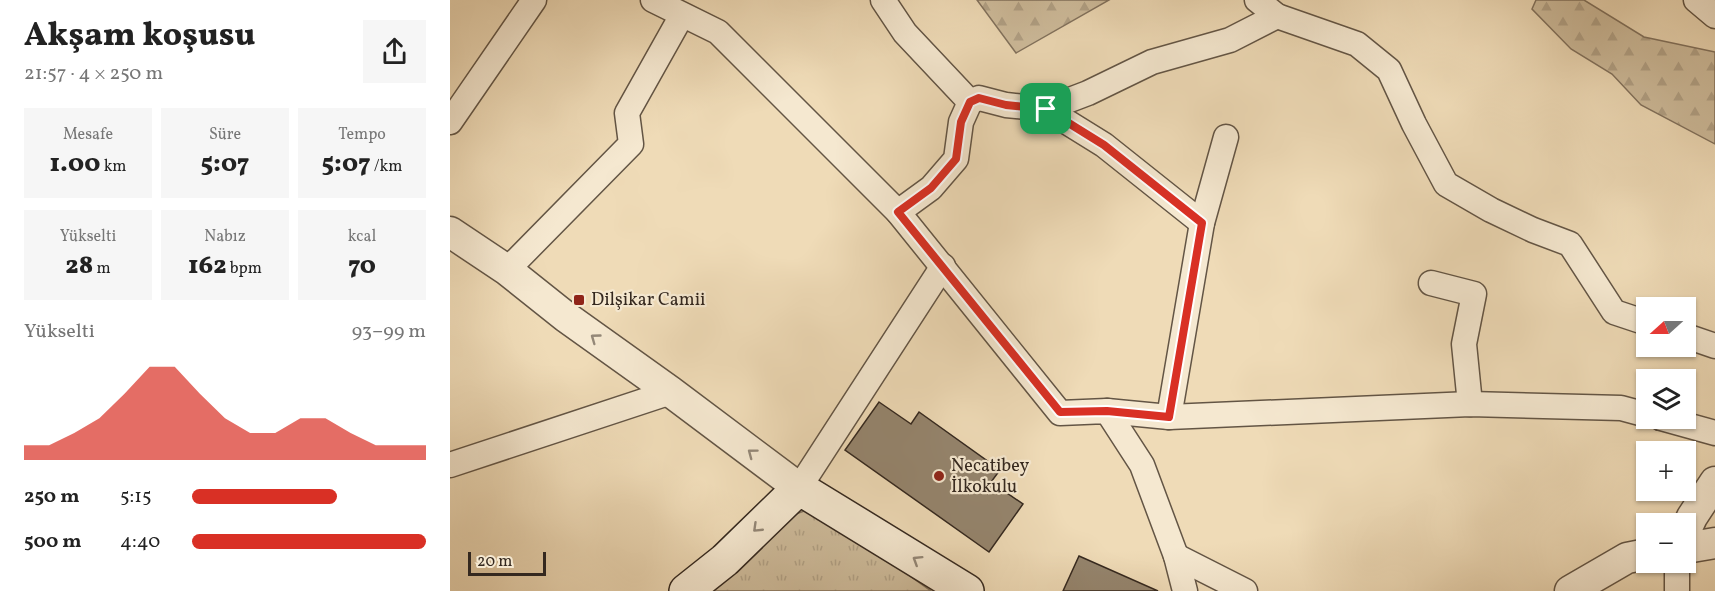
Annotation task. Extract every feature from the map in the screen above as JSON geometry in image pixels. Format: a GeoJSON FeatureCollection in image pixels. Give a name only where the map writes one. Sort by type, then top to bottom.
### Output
{"type":"FeatureCollection","features":[{"type":"Feature","properties":{"kind":"main road"},"geometry":{"type":"LineString","coordinates":[[686,591],[724,560],[799,488],[967,591]]}},
{"type":"Feature","properties":{"kind":"street"},"geometry":{"type":"LineString","coordinates":[[450,122],[534,0]]}},
{"type":"Feature","properties":{"kind":"street"},"geometry":{"type":"LineString","coordinates":[[653,0],[718,32],[898,212],[1060,412],[1107,411],[1169,417],[1470,404],[1621,408],[1636,412]]}},
{"type":"Feature","properties":{"kind":"street"},"geometry":{"type":"LineString","coordinates":[[883,0],[905,33],[970,102]]}},
{"type":"Feature","properties":{"kind":"street"},"geometry":{"type":"LineString","coordinates":[[1257,0],[1277,16],[1357,44],[1389,70],[1446,184],[1491,210],[1569,244],[1614,312],[1636,319]]}},
{"type":"Feature","properties":{"kind":"street"},"geometry":{"type":"LineString","coordinates":[[1696,0],[1715,16]]}},
{"type":"Feature","properties":{"kind":"street"},"geometry":{"type":"LineString","coordinates":[[507,270],[631,144],[627,113],[682,15]]}},
{"type":"Feature","properties":{"kind":"street"},"geometry":{"type":"LineString","coordinates":[[1046,109],[1088,93],[1152,62],[1230,40],[1277,16]]}},
{"type":"Feature","properties":{"kind":"street"},"geometry":{"type":"LineString","coordinates":[[898,212],[931,188],[956,159],[961,122],[970,102],[979,98],[1006,105],[1046,109],[1104,145],[1202,223]]}},
{"type":"Feature","properties":{"kind":"street"},"geometry":{"type":"LineString","coordinates":[[1169,417],[1202,223],[1226,137]]}},
{"type":"Feature","properties":{"kind":"street"},"geometry":{"type":"LineString","coordinates":[[450,232],[507,270],[566,317],[799,488],[943,266]]}},
{"type":"Feature","properties":{"kind":"street"},"geometry":{"type":"LineString","coordinates":[[1431,283],[1474,294],[1464,344],[1470,404]]}},
{"type":"Feature","properties":{"kind":"street"},"geometry":{"type":"LineString","coordinates":[[1696,339],[1715,346]]}},
{"type":"Feature","properties":{"kind":"street"},"geometry":{"type":"LineString","coordinates":[[450,465],[671,392]]}},
{"type":"Feature","properties":{"kind":"street"},"geometry":{"type":"LineString","coordinates":[[1107,411],[1142,465],[1176,556],[1185,591]]}},
{"type":"Feature","properties":{"kind":"street"},"geometry":{"type":"LineString","coordinates":[[1696,428],[1715,433]]}},
{"type":"Feature","properties":{"kind":"street"},"geometry":{"type":"LineString","coordinates":[[1695,513],[1715,482]]}},
{"type":"Feature","properties":{"kind":"street"},"geometry":{"type":"LineString","coordinates":[[1696,546],[1715,543]]}},
{"type":"Feature","properties":{"kind":"street"},"geometry":{"type":"LineString","coordinates":[[1176,556],[1245,591]]}},
{"type":"Feature","properties":{"kind":"street"},"geometry":{"type":"LineString","coordinates":[[1570,591],[1627,558],[1636,556]]}},
{"type":"Feature","properties":{"kind":"street"},"geometry":{"type":"LineString","coordinates":[[1677,573],[1677,591]]}},
{"type":"Feature","properties":{"kind":"green space"},"geometry":{"type":"Polygon","coordinates":[[[977,0],[1109,0],[1016,53],[977,0]]]}},
{"type":"Feature","properties":{"kind":"green space"},"geometry":{"type":"Polygon","coordinates":[[[1536,0],[1584,0],[1644,37],[1715,52],[1715,144],[1641,105],[1612,74],[1571,49],[1532,9],[1536,0]]]}},
{"type":"Feature","properties":{"kind":"green space"},"geometry":{"type":"Polygon","coordinates":[[[804,511],[825,515],[931,591],[701,591],[785,518],[804,511]]]}},
{"type":"Feature","properties":{"kind":"building","name":"Necatibey İlkokulu"},"geometry":{"type":"Polygon","coordinates":[[[879,402],[911,424],[919,412],[1000,470],[991,482],[1023,504],[989,552],[845,450],[879,402]]]}},
{"type":"Feature","properties":{"kind":"building"},"geometry":{"type":"Polygon","coordinates":[[[1079,556],[1158,591],[1063,591],[1079,556]]]}},
{"type":"Feature","properties":{"kind":"place","name":"Dilşikar Camii"},"geometry":{"type":"Point","coordinates":[579,300]}},
{"type":"Feature","properties":{"kind":"place","name":"Necatibey İlkokulu"},"geometry":{"type":"Point","coordinates":[939,476]}},
{"type":"Feature","properties":{"kind":"route"},"geometry":{"type":"LineString","coordinates":[[979,98],[1006,105],[1046,109],[1104,145],[1202,223],[1169,417],[1107,411],[1060,412],[898,212],[931,188],[956,159],[961,122],[970,102],[979,98]]}}]}
